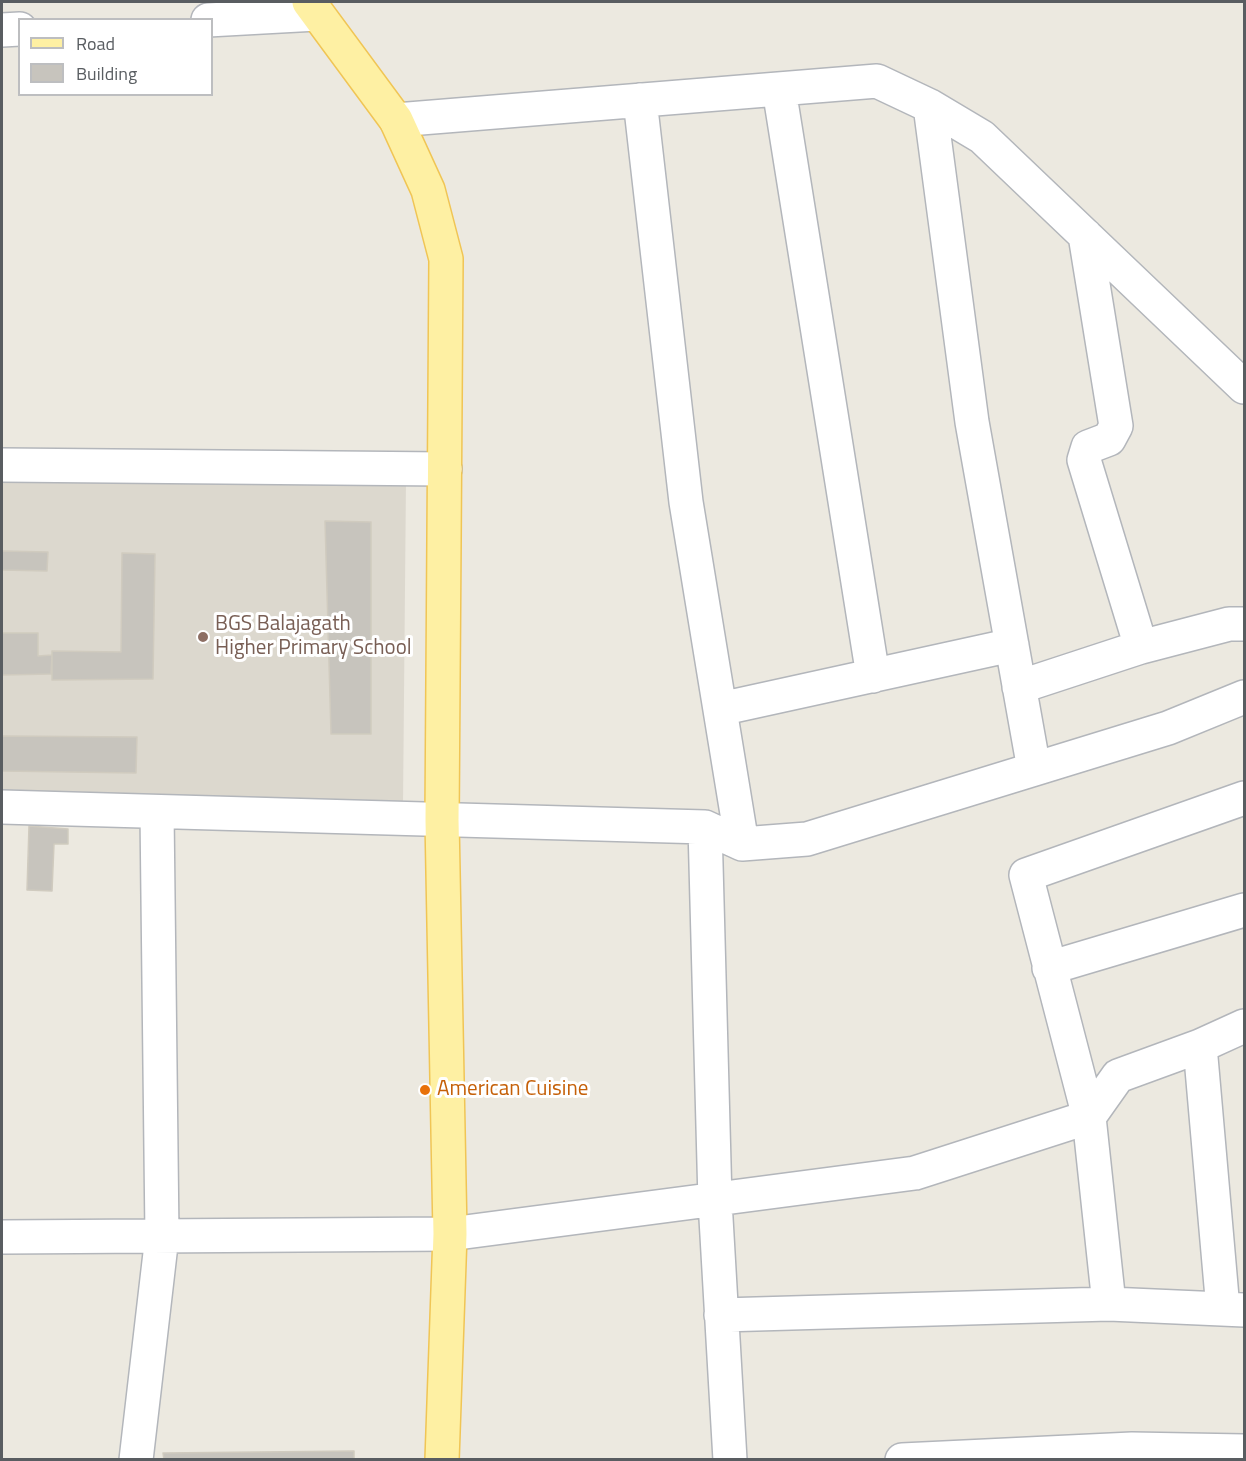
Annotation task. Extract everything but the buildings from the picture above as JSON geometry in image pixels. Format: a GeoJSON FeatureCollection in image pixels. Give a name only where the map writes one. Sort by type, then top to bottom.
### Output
{"type":"FeatureCollection","features":[{"type":"Feature","properties":{"kind":"main road"},"geometry":{"type":"LineString","coordinates":[[313,8],[396,120],[428,190],[446,259],[442,820],[450,1234],[442,1460]]}},
{"type":"Feature","properties":{"kind":"street"},"geometry":{"type":"LineString","coordinates":[[213,19],[313,8]]}},
{"type":"Feature","properties":{"kind":"street"},"geometry":{"type":"LineString","coordinates":[[2,30],[18,29]]}},
{"type":"Feature","properties":{"kind":"street"},"geometry":{"type":"LineString","coordinates":[[396,120],[877,81],[930,106],[982,137],[1245,387]]}},
{"type":"Feature","properties":{"kind":"street"},"geometry":{"type":"LineString","coordinates":[[779,89],[873,676]]}},
{"type":"Feature","properties":{"kind":"street"},"geometry":{"type":"LineString","coordinates":[[640,100],[686,502],[742,844]]}},
{"type":"Feature","properties":{"kind":"street"},"geometry":{"type":"LineString","coordinates":[[930,106],[972,422],[1034,769]]}},
{"type":"Feature","properties":{"kind":"street"},"geometry":{"type":"LineString","coordinates":[[1085,235],[1116,426],[1109,439],[1088,447],[1084,460],[1141,646]]}},
{"type":"Feature","properties":{"kind":"street"},"geometry":{"type":"LineString","coordinates":[[2,465],[445,469]]}},
{"type":"Feature","properties":{"kind":"street"},"geometry":{"type":"LineString","coordinates":[[1019,687],[1141,646],[1229,624],[1245,624]]}},
{"type":"Feature","properties":{"kind":"street"},"geometry":{"type":"LineString","coordinates":[[720,709],[1012,645]]}},
{"type":"Feature","properties":{"kind":"street"},"geometry":{"type":"LineString","coordinates":[[2,807],[705,826],[742,844],[807,839],[1168,728],[1245,697]]}},
{"type":"Feature","properties":{"kind":"street"},"geometry":{"type":"LineString","coordinates":[[1109,1304],[1089,1117],[1026,875],[1245,798]]}},
{"type":"Feature","properties":{"kind":"street"},"geometry":{"type":"LineString","coordinates":[[136,1460],[162,1236],[157,812]]}},
{"type":"Feature","properties":{"kind":"street"},"geometry":{"type":"LineString","coordinates":[[705,826],[715,1201],[730,1460]]}},
{"type":"Feature","properties":{"kind":"street"},"geometry":{"type":"LineString","coordinates":[[1049,968],[1245,910]]}},
{"type":"Feature","properties":{"kind":"street"},"geometry":{"type":"LineString","coordinates":[[2,1237],[450,1234],[915,1173],[1089,1117],[1118,1076],[1200,1046],[1245,1026]]}},
{"type":"Feature","properties":{"kind":"street"},"geometry":{"type":"LineString","coordinates":[[721,1315],[1109,1304],[1234,1310],[1200,1046]]}},
{"type":"Feature","properties":{"kind":"street"},"geometry":{"type":"LineString","coordinates":[[902,1460],[1132,1449],[1228,1454]]}},
{"type":"Feature","properties":{"kind":"shaded area","name":"BGS Balajagath Higher Primary School"},"geometry":{"type":"Polygon","coordinates":[[[2,473],[406,480],[403,805],[2,794],[2,473]]]}},
{"type":"Feature","properties":{"kind":"place","name":"BGS Balajagath Higher Primary School"},"geometry":{"type":"Point","coordinates":[203,637]}},
{"type":"Feature","properties":{"kind":"place","name":"American Cuisine"},"geometry":{"type":"Point","coordinates":[425,1090]}}]}
